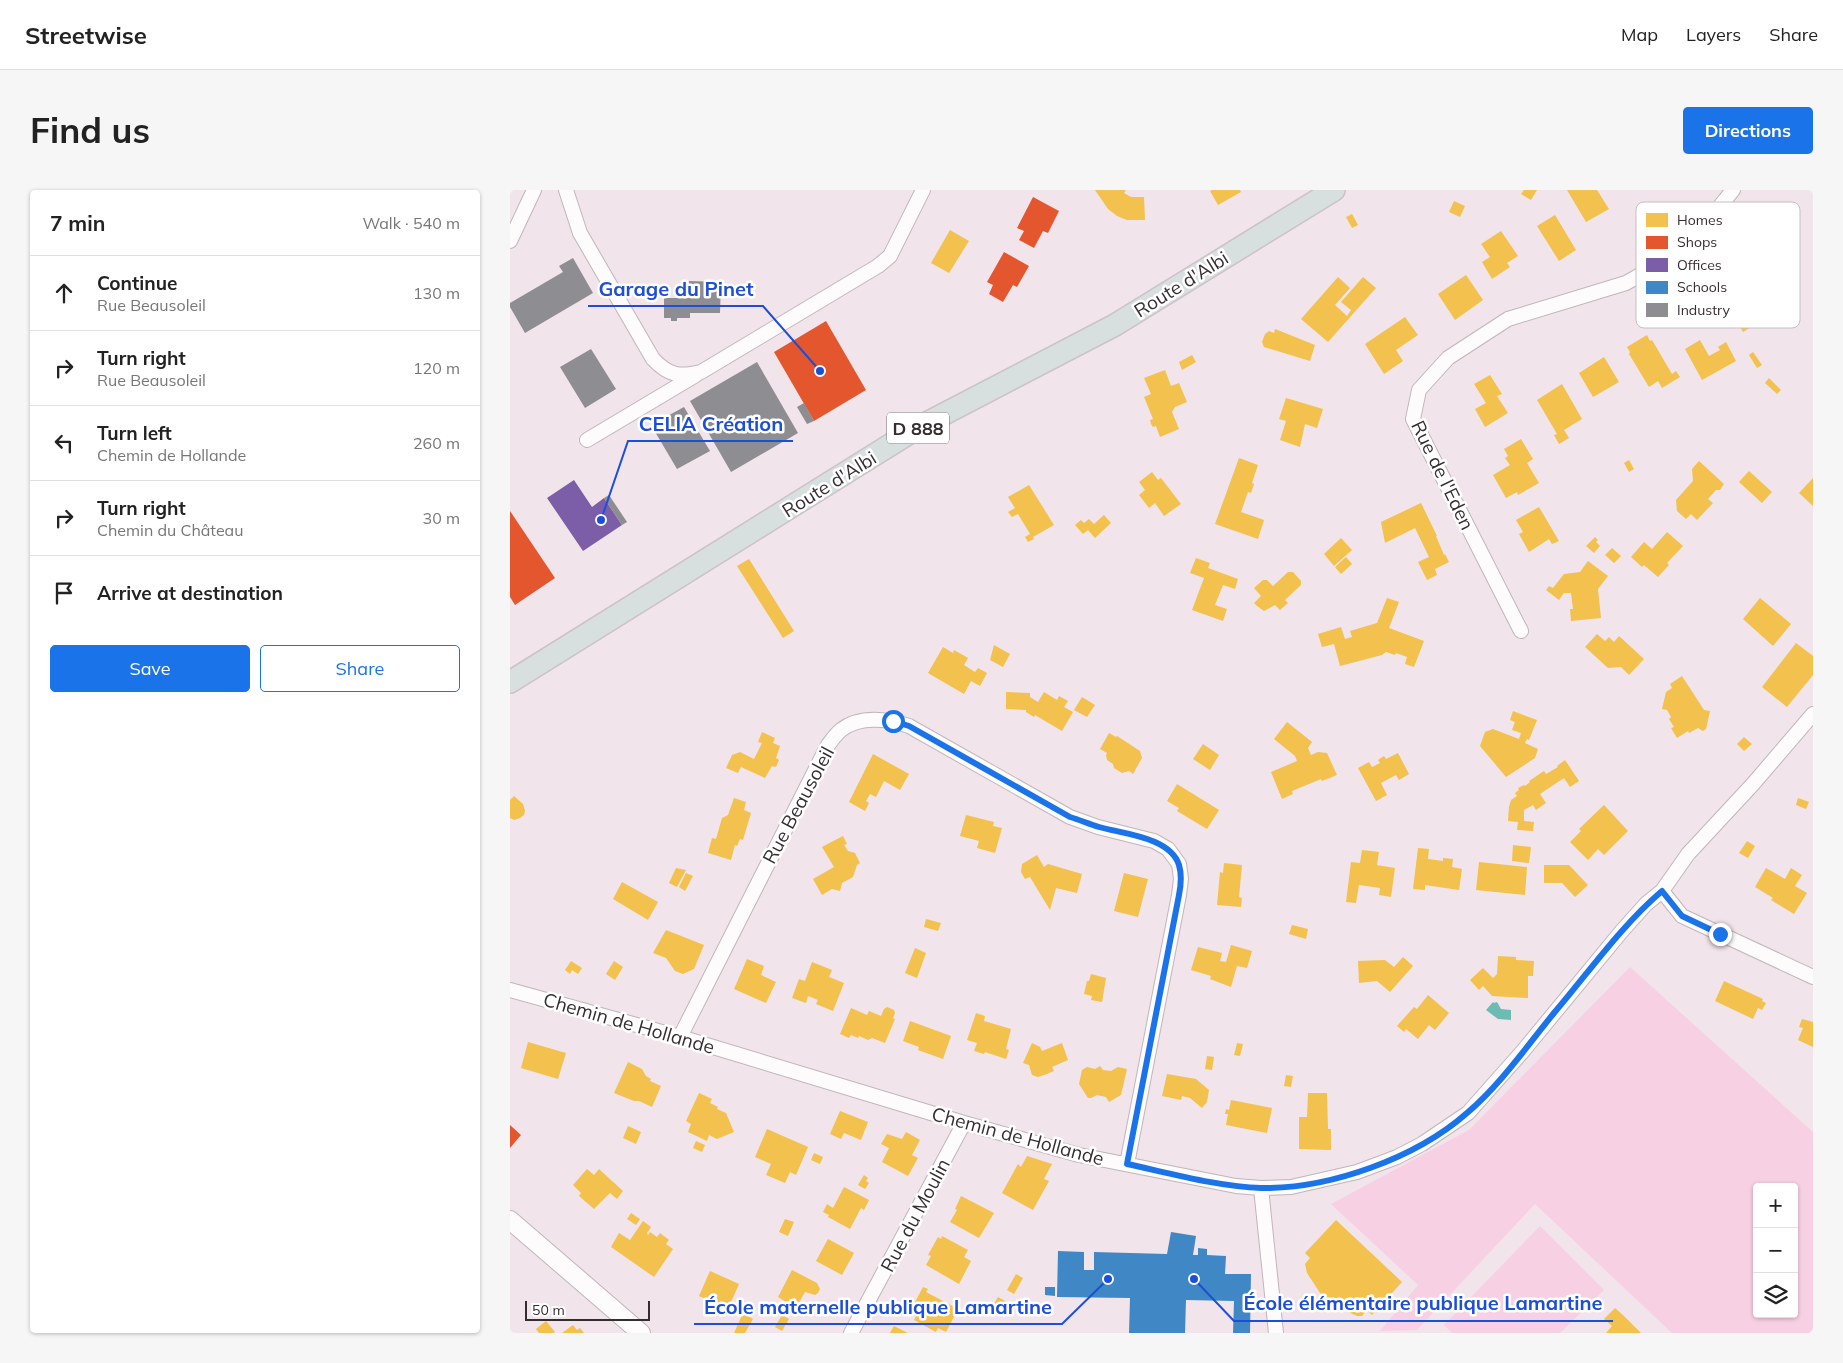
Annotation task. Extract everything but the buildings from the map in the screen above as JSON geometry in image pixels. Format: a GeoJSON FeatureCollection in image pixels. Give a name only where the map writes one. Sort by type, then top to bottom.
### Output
{"type":"FeatureCollection","features":[{"type":"Feature","properties":{"kind":"main road","name":"Route d'Albi"},"geometry":{"type":"LineString","coordinates":[[510,682],[919,427],[1115,325],[1334,190]]}},
{"type":"Feature","properties":{"kind":"street"},"geometry":{"type":"LineString","coordinates":[[510,241],[534,190]]}},
{"type":"Feature","properties":{"kind":"street"},"geometry":{"type":"LineString","coordinates":[[566,190],[580,233],[653,359],[663,370],[675,374],[688,375],[701,372]]}},
{"type":"Feature","properties":{"kind":"street"},"geometry":{"type":"LineString","coordinates":[[587,440],[878,266],[890,256],[923,190]]}},
{"type":"Feature","properties":{"kind":"street","name":"Rue de l'Eden"},"geometry":{"type":"LineString","coordinates":[[1723,202],[1733,190]]}},
{"type":"Feature","properties":{"kind":"street","name":"Rue de l'Eden"},"geometry":{"type":"LineString","coordinates":[[1521,631],[1412,419],[1418,390],[1448,358],[1508,319],[1626,283],[1636,277]]}},
{"type":"Feature","properties":{"kind":"street","name":"Chemin de Hollande"},"geometry":{"type":"LineString","coordinates":[[510,990],[680,1037],[964,1123],[1080,1155],[1229,1185],[1261,1188],[1291,1187],[1358,1172],[1397,1156],[1422,1144],[1468,1113],[1489,1091],[1621,932],[1646,904],[1662,891],[1688,854],[1753,784],[1813,714]]}},
{"type":"Feature","properties":{"kind":"street","name":"Rue Beausoleil"},"geometry":{"type":"LineString","coordinates":[[680,1037],[828,745],[842,730],[856,723],[875,719],[893,721],[909,726],[1070,817],[1098,827],[1154,841],[1168,849],[1179,864],[1181,879],[1179,895],[1127,1164]]}},
{"type":"Feature","properties":{"kind":"street"},"geometry":{"type":"LineString","coordinates":[[1662,891],[1682,916],[1813,977]]}},
{"type":"Feature","properties":{"kind":"street","name":"Rue du Moulin"},"geometry":{"type":"LineString","coordinates":[[851,1333],[964,1123]]}},
{"type":"Feature","properties":{"kind":"street"},"geometry":{"type":"LineString","coordinates":[[1261,1188],[1276,1333]]}},
{"type":"Feature","properties":{"kind":"street"},"geometry":{"type":"LineString","coordinates":[[510,1220],[641,1333]]}},
{"type":"Feature","properties":{"kind":"shaded area"},"geometry":{"type":"Polygon","coordinates":[[[1630,967],[1813,1132],[1813,1328],[1809,1333],[1672,1333],[1535,1204],[1417,1330],[1380,1331],[1418,1285],[1331,1204],[1469,1130],[1630,967]]]}},
{"type":"Feature","properties":{"kind":"shaded area"},"geometry":{"type":"Polygon","coordinates":[[[1493,1002],[1497,1002],[1501,1009],[1511,1010],[1511,1020],[1498,1019],[1486,1010],[1493,1002]]]}},
{"type":"Feature","properties":{"kind":"shaded area"},"geometry":{"type":"Polygon","coordinates":[[[1540,1226],[1604,1290],[1560,1333],[1452,1333],[1444,1325],[1540,1226]]]}},
{"type":"Feature","properties":{"kind":"place","name":"Garage du Pinet"},"geometry":{"type":"Point","coordinates":[820,371]}},
{"type":"Feature","properties":{"kind":"place","name":"CELIA Création"},"geometry":{"type":"Point","coordinates":[601,520]}},
{"type":"Feature","properties":{"kind":"place","name":"École maternelle publique Lamartine"},"geometry":{"type":"Point","coordinates":[1108,1279]}},
{"type":"Feature","properties":{"kind":"place","name":"École élémentaire publique Lamartine"},"geometry":{"type":"Point","coordinates":[1194,1279]}},
{"type":"Feature","properties":{"kind":"route"},"geometry":{"type":"LineString","coordinates":[[893,721],[909,726],[1070,817],[1098,827],[1154,841],[1168,849],[1179,864],[1181,879],[1179,895],[1127,1164],[1229,1185],[1261,1188],[1291,1187],[1358,1172],[1422,1144],[1468,1113],[1523,1051],[1621,932],[1646,904],[1662,891],[1682,916],[1720,934]]}}]}
